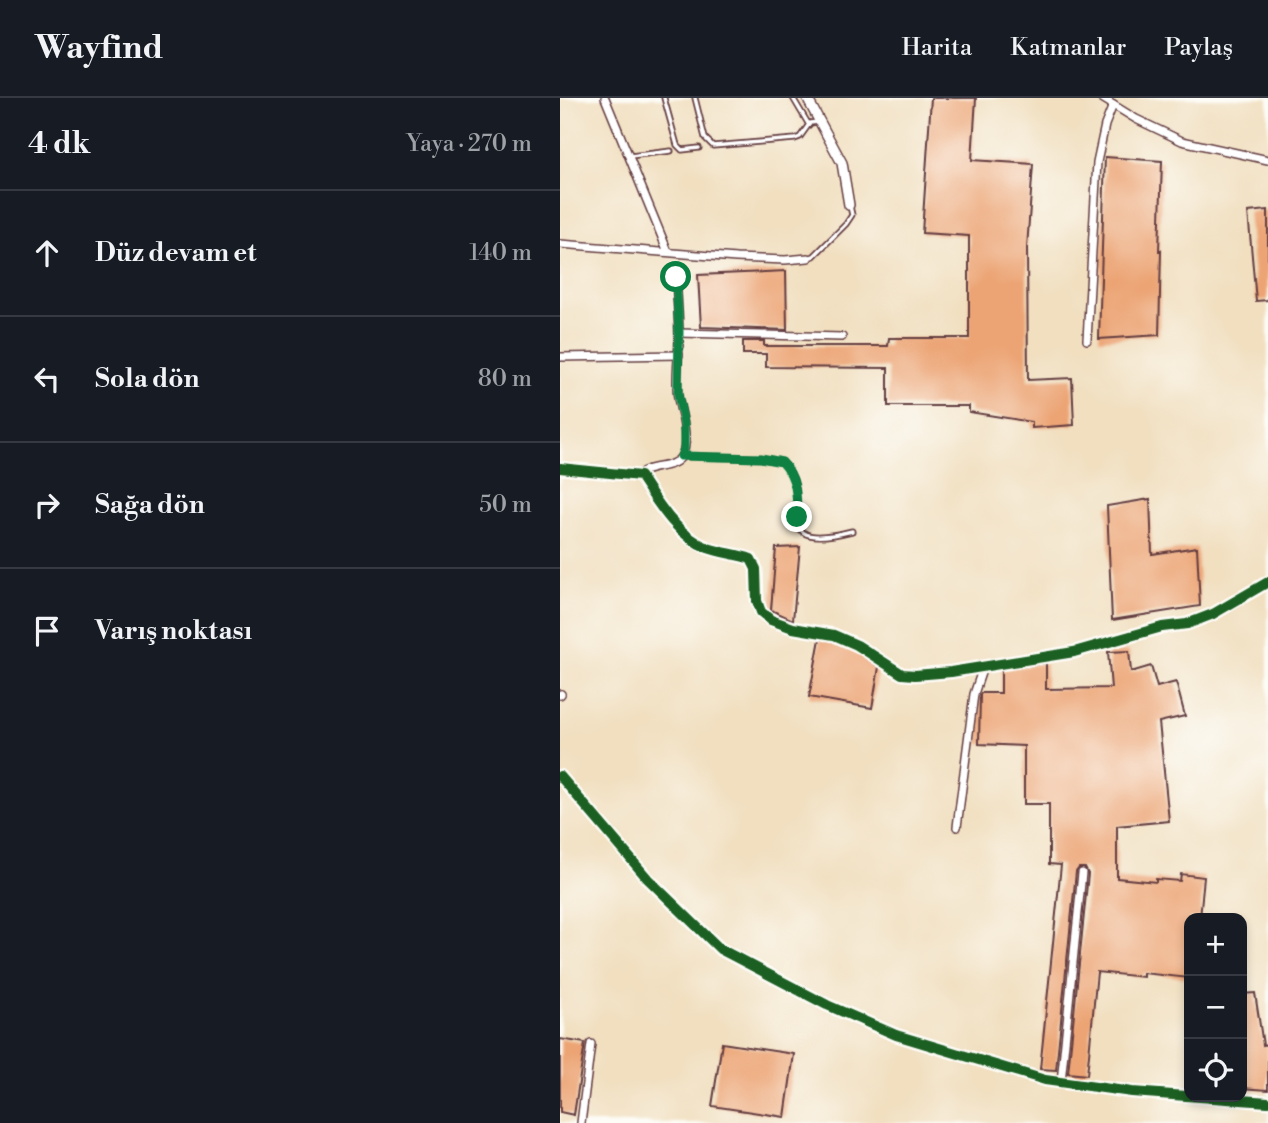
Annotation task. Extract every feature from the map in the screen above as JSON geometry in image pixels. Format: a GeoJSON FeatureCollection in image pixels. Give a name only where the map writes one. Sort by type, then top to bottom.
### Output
{"type":"FeatureCollection","features":[{"type":"Feature","properties":{"kind":"street"},"geometry":{"type":"LineString","coordinates":[[606,98],[668,252]]}},
{"type":"Feature","properties":{"kind":"street"},"geometry":{"type":"LineString","coordinates":[[807,98],[842,163],[849,205]]}},
{"type":"Feature","properties":{"kind":"street"},"geometry":{"type":"LineString","coordinates":[[1102,98],[1182,141],[1268,160]]}},
{"type":"Feature","properties":{"kind":"street"},"geometry":{"type":"LineString","coordinates":[[1087,340],[1097,162],[1112,104]]}},
{"type":"Feature","properties":{"kind":"street"},"geometry":{"type":"LineString","coordinates":[[560,244],[785,260],[808,258]]}},
{"type":"Feature","properties":{"kind":"street"},"geometry":{"type":"LineString","coordinates":[[637,476],[643,470],[674,462],[684,449],[684,424],[678,394],[676,277]]}},
{"type":"Feature","properties":{"kind":"street"},"geometry":{"type":"LineString","coordinates":[[679,332],[842,337]]}},
{"type":"Feature","properties":{"kind":"street"},"geometry":{"type":"LineString","coordinates":[[560,357],[678,355]]}},
{"type":"Feature","properties":{"kind":"street"},"geometry":{"type":"LineString","coordinates":[[560,468],[640,476],[673,522],[691,538],[707,547],[751,559],[755,569],[757,601],[761,612],[771,620],[793,628],[834,635],[857,645],[902,674],[915,675],[982,667],[1074,652],[1162,627],[1187,624],[1213,614],[1268,582]]}},
{"type":"Feature","properties":{"kind":"street"},"geometry":{"type":"LineString","coordinates":[[957,827],[974,695],[982,667]]}},
{"type":"Feature","properties":{"kind":"street"},"geometry":{"type":"LineString","coordinates":[[560,776],[648,879],[720,949],[827,1005],[896,1035],[1045,1080],[1132,1092],[1268,1102]]}},
{"type":"Feature","properties":{"kind":"street"},"geometry":{"type":"LineString","coordinates":[[1061,1082],[1082,873]]}},
{"type":"Feature","properties":{"kind":"street"},"geometry":{"type":"LineString","coordinates":[[581,1123],[591,1044]]}},
{"type":"Feature","properties":{"kind":"lane"},"geometry":{"type":"LineString","coordinates":[[664,98],[677,145],[682,150],[699,148]]}},
{"type":"Feature","properties":{"kind":"lane"},"geometry":{"type":"LineString","coordinates":[[695,98],[705,138],[713,146],[796,139],[809,125],[820,122]]}},
{"type":"Feature","properties":{"kind":"lane"},"geometry":{"type":"LineString","coordinates":[[793,98],[809,125]]}},
{"type":"Feature","properties":{"kind":"lane"},"geometry":{"type":"LineString","coordinates":[[628,156],[671,151]]}},
{"type":"Feature","properties":{"kind":"lane"},"geometry":{"type":"LineString","coordinates":[[808,258],[814,256],[846,224],[852,215],[849,205]]}},
{"type":"Feature","properties":{"kind":"lane"},"geometry":{"type":"LineString","coordinates":[[681,456],[761,458],[782,462],[792,476],[797,494],[797,522],[806,536],[817,537],[852,531]]}},
{"type":"Feature","properties":{"kind":"building"},"geometry":{"type":"Polygon","coordinates":[[[931,98],[976,98],[972,160],[1033,164],[1027,248],[1028,380],[1072,378],[1074,425],[1032,428],[1032,422],[969,412],[969,406],[888,406],[888,368],[766,367],[766,354],[743,354],[743,341],[764,341],[764,346],[888,346],[889,338],[969,338],[969,236],[922,233],[931,98]]]}},
{"type":"Feature","properties":{"kind":"building"},"geometry":{"type":"Polygon","coordinates":[[[1105,157],[1162,161],[1159,335],[1099,339],[1105,157]]]}},
{"type":"Feature","properties":{"kind":"building"},"geometry":{"type":"Polygon","coordinates":[[[1268,210],[1268,300],[1256,301],[1248,212],[1268,210]]]}},
{"type":"Feature","properties":{"kind":"building"},"geometry":{"type":"Polygon","coordinates":[[[786,271],[787,330],[701,327],[698,275],[786,271]]]}},
{"type":"Feature","properties":{"kind":"building"},"geometry":{"type":"Polygon","coordinates":[[[1150,499],[1152,554],[1197,547],[1200,606],[1112,620],[1107,506],[1150,499]]]}},
{"type":"Feature","properties":{"kind":"building"},"geometry":{"type":"Polygon","coordinates":[[[800,547],[793,620],[771,610],[776,548],[800,547]]]}},
{"type":"Feature","properties":{"kind":"building"},"geometry":{"type":"Polygon","coordinates":[[[820,639],[854,650],[879,667],[872,708],[809,697],[820,639]]]}},
{"type":"Feature","properties":{"kind":"building"},"geometry":{"type":"Polygon","coordinates":[[[1129,651],[1131,672],[1151,666],[1157,687],[1176,682],[1185,716],[1159,722],[1169,821],[1117,826],[1117,878],[1156,882],[1156,879],[1180,881],[1181,874],[1204,877],[1200,913],[1184,913],[1184,977],[1143,973],[1143,977],[1097,972],[1087,1075],[1068,1073],[1088,874],[1085,868],[1079,868],[1076,872],[1056,1070],[1040,1069],[1061,865],[1049,864],[1049,804],[1024,804],[1024,746],[979,744],[980,695],[1001,693],[1001,670],[1046,663],[1046,689],[1111,688],[1108,652],[1129,651]]]}},
{"type":"Feature","properties":{"kind":"building"},"geometry":{"type":"Polygon","coordinates":[[[1255,993],[1263,1045],[1268,1044],[1268,1090],[1247,1088],[1247,994],[1255,993]]]}},
{"type":"Feature","properties":{"kind":"building"},"geometry":{"type":"Polygon","coordinates":[[[560,1039],[585,1043],[574,1115],[560,1112],[560,1039]]]}},
{"type":"Feature","properties":{"kind":"building"},"geometry":{"type":"Polygon","coordinates":[[[722,1043],[794,1054],[785,1117],[712,1106],[722,1043]]]}},
{"type":"Feature","properties":{"kind":"cycle path"},"geometry":{"type":"LineString","coordinates":[[560,468],[640,476],[677,527],[697,543],[751,559],[756,569],[757,601],[761,612],[771,620],[793,628],[834,635],[857,645],[902,674],[951,672],[1074,652],[1162,627],[1187,624],[1213,614],[1268,582]]}},
{"type":"Feature","properties":{"kind":"cycle path"},"geometry":{"type":"LineString","coordinates":[[560,776],[648,879],[720,949],[827,1005],[896,1035],[1045,1080],[1132,1092],[1268,1102]]}},
{"type":"Feature","properties":{"kind":"route"},"geometry":{"type":"LineString","coordinates":[[676,277],[678,394],[684,424],[684,449],[681,456],[761,458],[782,462],[792,476],[797,494],[797,517]]}}]}
